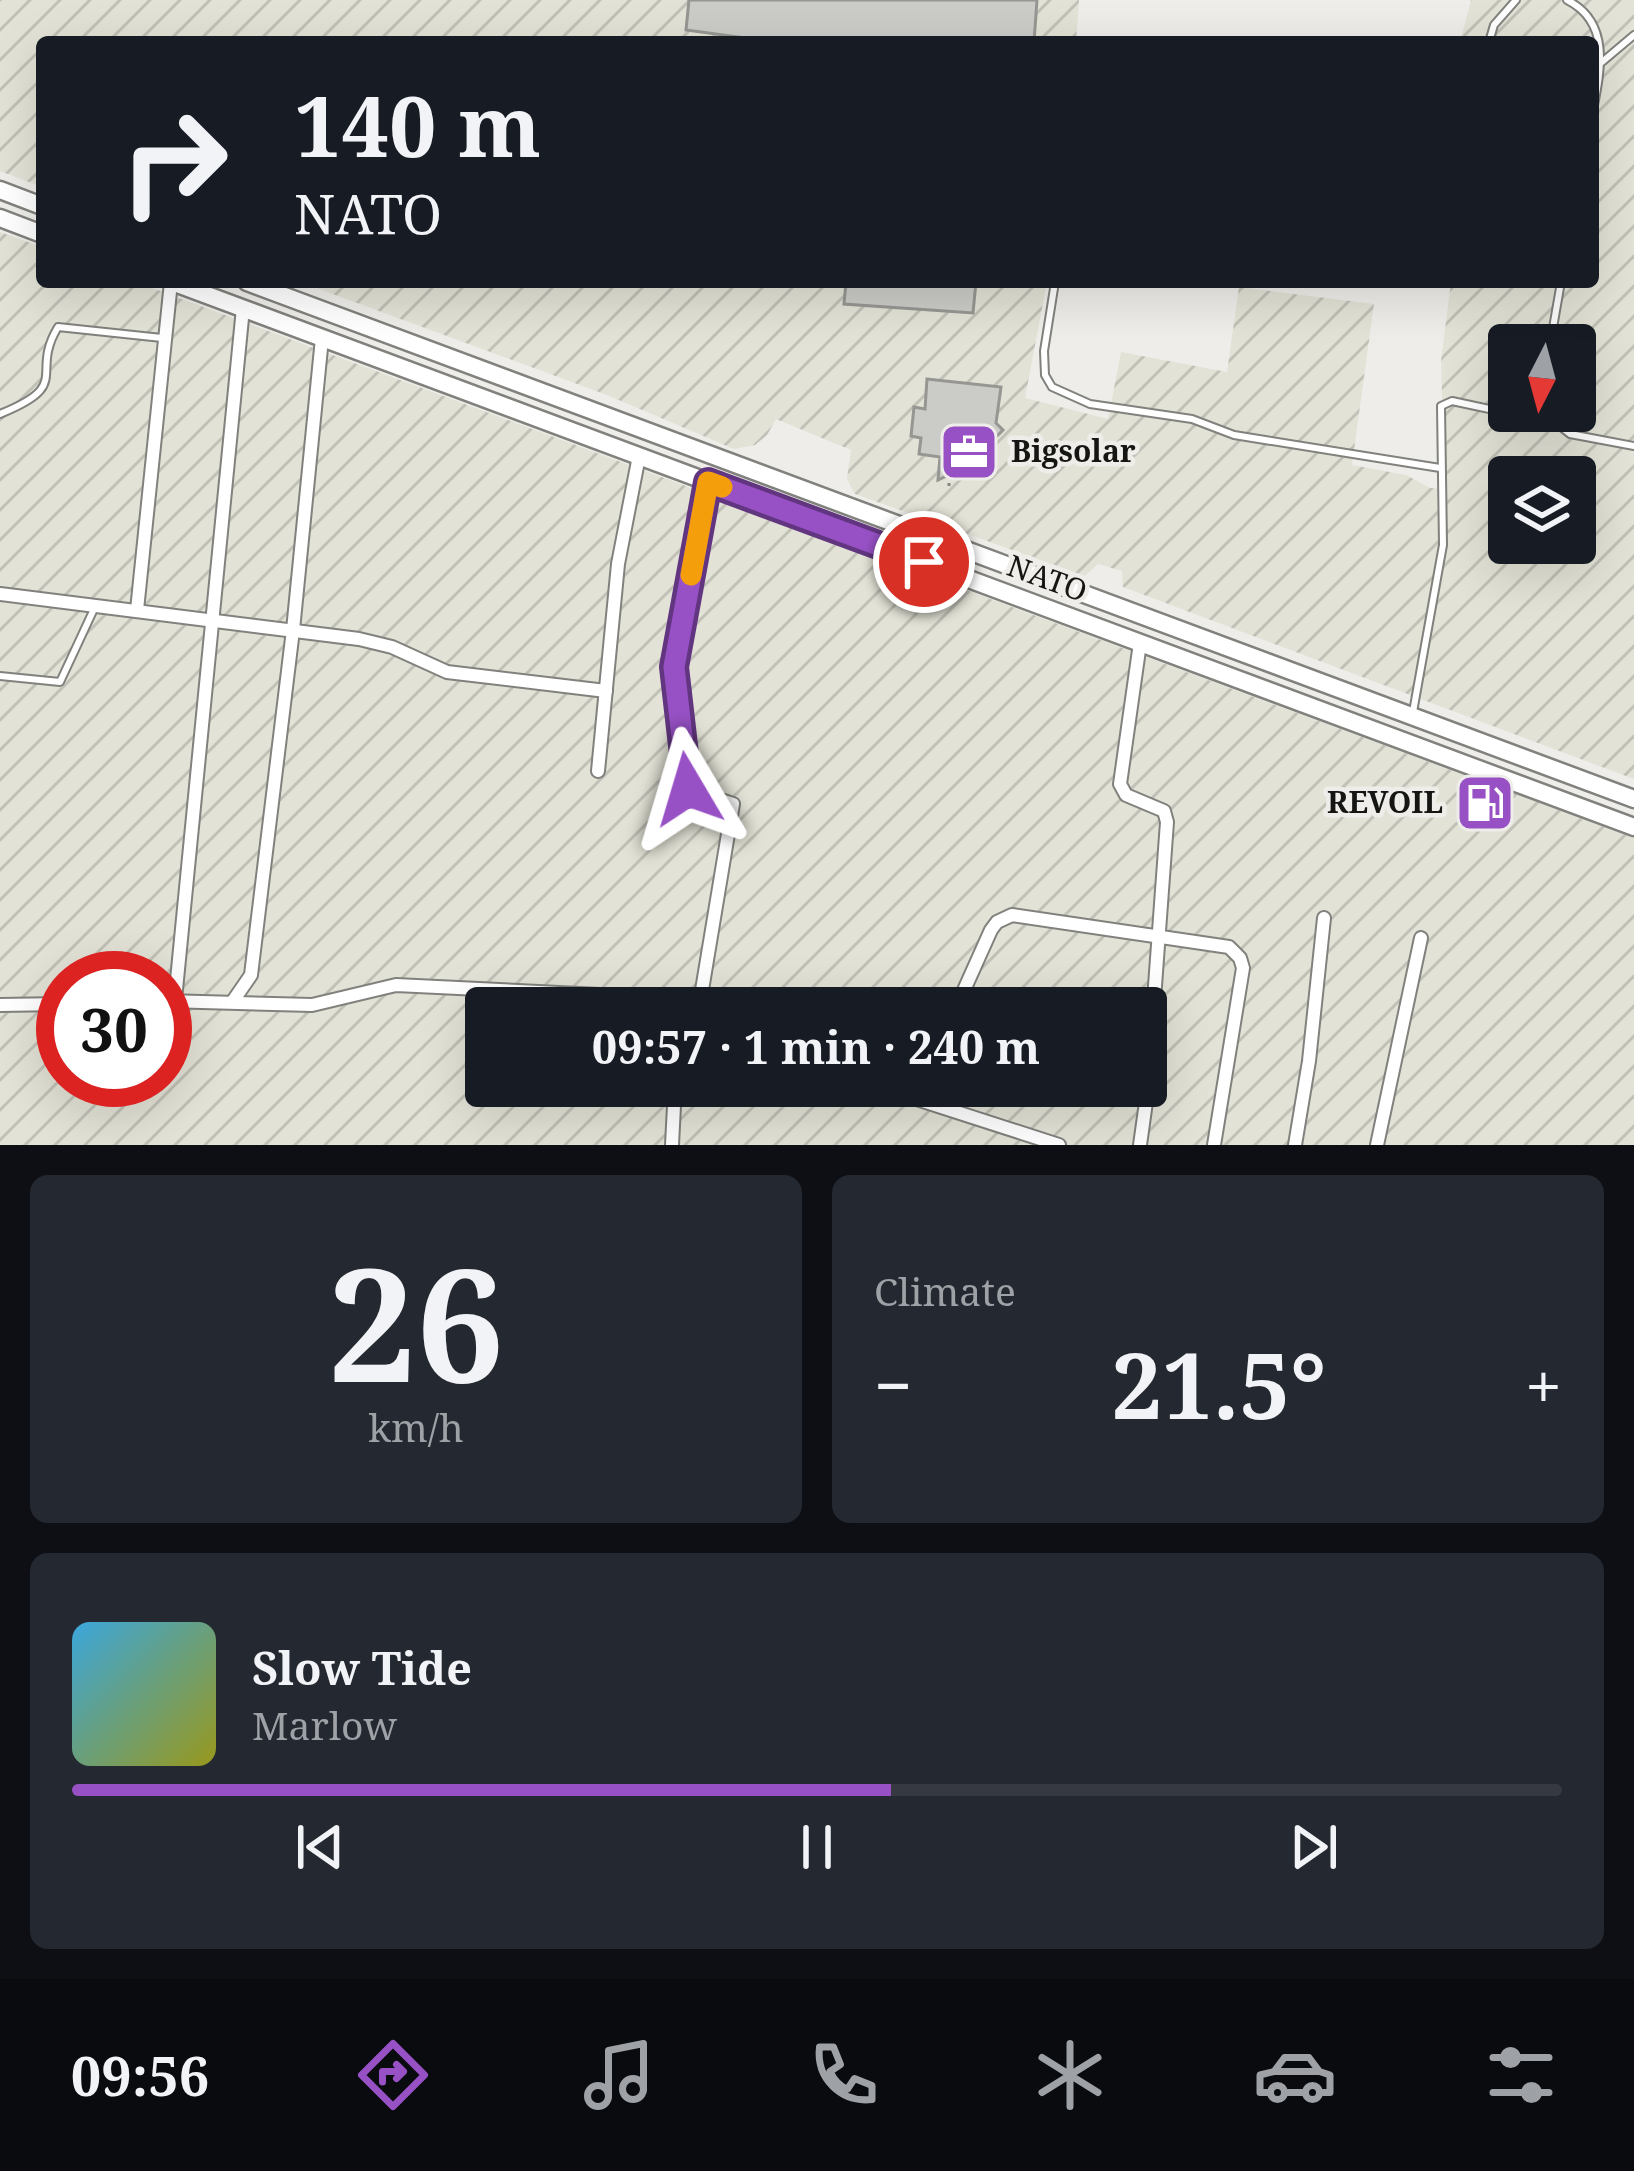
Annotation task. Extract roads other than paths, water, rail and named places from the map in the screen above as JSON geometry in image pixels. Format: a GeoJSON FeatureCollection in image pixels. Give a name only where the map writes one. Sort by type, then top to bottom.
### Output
{"type":"FeatureCollection","features":[{"type":"Feature","properties":{"kind":"main road"},"geometry":{"type":"LineString","coordinates":[[0,190],[36,204]]}},
{"type":"Feature","properties":{"kind":"main road"},"geometry":{"type":"LineString","coordinates":[[0,218],[36,232]]}},
{"type":"Feature","properties":{"kind":"main road","name":"ΝΑΤΟ"},"geometry":{"type":"LineString","coordinates":[[188,288],[1634,827]]}},
{"type":"Feature","properties":{"kind":"main road","name":"ΝΑΤΟ"},"geometry":{"type":"LineString","coordinates":[[263,288],[1634,799]]}},
{"type":"Feature","properties":{"kind":"street"},"geometry":{"type":"LineString","coordinates":[[137,610],[171,288]]}},
{"type":"Feature","properties":{"kind":"street"},"geometry":{"type":"LineString","coordinates":[[176,951],[214,621],[243,308]]}},
{"type":"Feature","properties":{"kind":"street"},"geometry":{"type":"LineString","coordinates":[[233,1001],[251,975],[322,338]]}},
{"type":"Feature","properties":{"kind":"street"},"geometry":{"type":"LineString","coordinates":[[598,771],[618,564],[639,456]]}},
{"type":"Feature","properties":{"kind":"street"},"geometry":{"type":"LineString","coordinates":[[702,987],[733,804],[688,789],[674,667],[708,482]]}},
{"type":"Feature","properties":{"kind":"street"},"geometry":{"type":"LineString","coordinates":[[0,594],[293,630],[392,647],[447,672],[606,691]]}},
{"type":"Feature","properties":{"kind":"street"},"geometry":{"type":"LineString","coordinates":[[1140,643],[1120,784],[1126,795],[1164,811],[1167,822],[1140,1145]]}},
{"type":"Feature","properties":{"kind":"street"},"geometry":{"type":"LineString","coordinates":[[965,987],[991,930],[1006,916],[1229,946],[1242,963],[1214,1145]]}},
{"type":"Feature","properties":{"kind":"street"},"geometry":{"type":"LineString","coordinates":[[1295,1145],[1324,918]]}},
{"type":"Feature","properties":{"kind":"street"},"geometry":{"type":"LineString","coordinates":[[1377,1145],[1421,938]]}},
{"type":"Feature","properties":{"kind":"street"},"geometry":{"type":"LineString","coordinates":[[192,1000],[312,1005],[396,985],[465,988]]}},
{"type":"Feature","properties":{"kind":"street"},"geometry":{"type":"LineString","coordinates":[[0,1005],[36,1004]]}},
{"type":"Feature","properties":{"kind":"street"},"geometry":{"type":"LineString","coordinates":[[672,1145],[674,1107]]}},
{"type":"Feature","properties":{"kind":"street"},"geometry":{"type":"LineString","coordinates":[[957,1107],[1059,1145]]}},
{"type":"Feature","properties":{"kind":"lane"},"geometry":{"type":"LineString","coordinates":[[1491,36],[1516,0]]}},
{"type":"Feature","properties":{"kind":"lane"},"geometry":{"type":"LineString","coordinates":[[1567,0],[1591,17],[1596,36]]}},
{"type":"Feature","properties":{"kind":"lane"},"geometry":{"type":"LineString","coordinates":[[1602,62],[1634,35]]}},
{"type":"Feature","properties":{"kind":"lane"},"geometry":{"type":"LineString","coordinates":[[1599,50],[1599,78]]}},
{"type":"Feature","properties":{"kind":"lane"},"geometry":{"type":"LineString","coordinates":[[1054,288],[1044,351],[1045,375],[1052,387],[1090,404],[1192,419],[1234,435],[1440,468]]}},
{"type":"Feature","properties":{"kind":"lane"},"geometry":{"type":"LineString","coordinates":[[1554,324],[1561,288]]}},
{"type":"Feature","properties":{"kind":"lane"},"geometry":{"type":"LineString","coordinates":[[0,414],[32,400],[43,389],[51,340],[58,327],[166,339]]}},
{"type":"Feature","properties":{"kind":"lane"},"geometry":{"type":"LineString","coordinates":[[1412,716],[1443,545],[1439,410],[1447,401],[1488,407]]}},
{"type":"Feature","properties":{"kind":"lane"},"geometry":{"type":"LineString","coordinates":[[1568,432],[1634,446]]}},
{"type":"Feature","properties":{"kind":"lane"},"geometry":{"type":"LineString","coordinates":[[0,676],[60,682],[95,605]]}},
{"type":"Feature","properties":{"kind":"place","name":"Bigsolar"},"geometry":{"type":"Point","coordinates":[969,452]}},
{"type":"Feature","properties":{"kind":"place","name":"REVOIL"},"geometry":{"type":"Point","coordinates":[1485,803]}}]}
